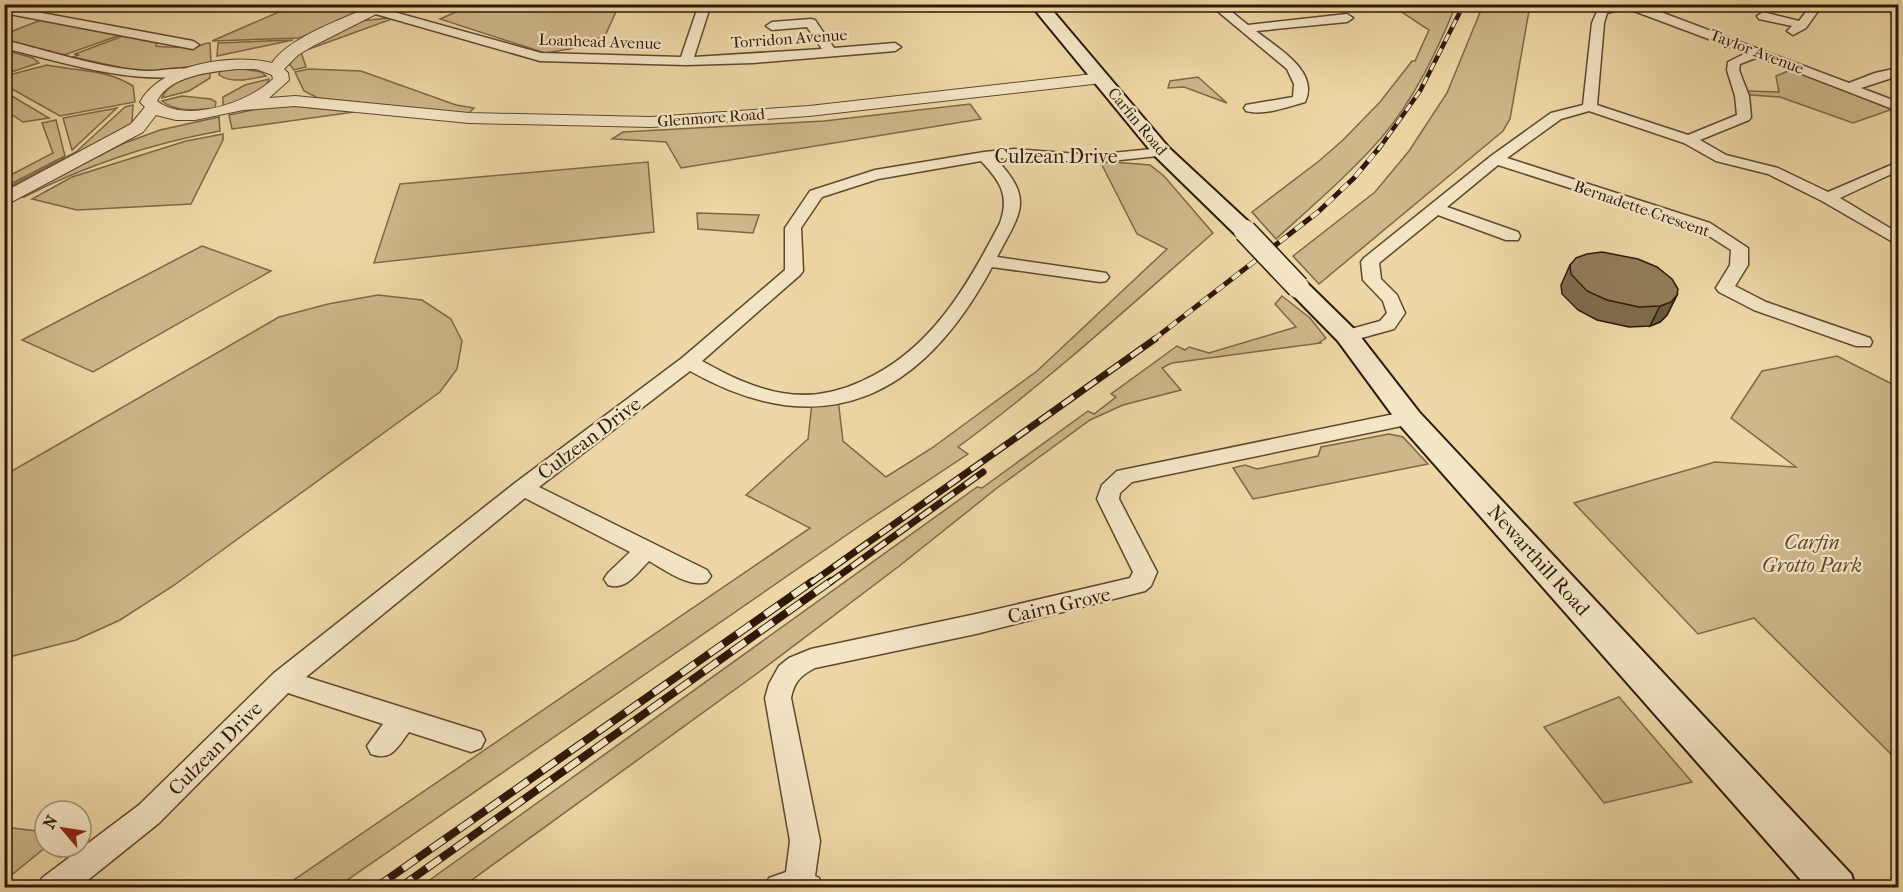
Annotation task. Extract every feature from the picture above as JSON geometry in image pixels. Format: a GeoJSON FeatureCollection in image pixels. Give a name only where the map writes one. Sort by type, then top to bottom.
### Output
{"type":"FeatureCollection","features":[{"type":"Feature","properties":{"kind":"main road","name":"Carfin Road"},"geometry":{"type":"LineString","coordinates":[[1038,4],[1162,152],[1245,231]]}},
{"type":"Feature","properties":{"kind":"main road","name":"Newarthill Road"},"geometry":{"type":"LineString","coordinates":[[1245,231],[1347,336],[1409,418],[1836,888]]}},
{"type":"Feature","properties":{"kind":"street"},"geometry":{"type":"LineString","coordinates":[[686,61],[705,4]]}},
{"type":"Feature","properties":{"kind":"street"},"geometry":{"type":"LineString","coordinates":[[1214,4],[1293,67],[1301,84],[1300,99],[1274,106],[1251,108]]}},
{"type":"Feature","properties":{"kind":"street"},"geometry":{"type":"LineString","coordinates":[[1763,16],[1797,28],[1818,4]]}},
{"type":"Feature","properties":{"kind":"street"},"geometry":{"type":"LineString","coordinates":[[1873,4],[1899,10]]}},
{"type":"Feature","properties":{"kind":"street","name":"Taylor Avenue"},"geometry":{"type":"LineString","coordinates":[[1590,107],[1598,22],[1602,11],[1626,5],[1646,10],[1760,52],[1899,107]]}},
{"type":"Feature","properties":{"kind":"street"},"geometry":{"type":"LineString","coordinates":[[110,144],[170,122],[243,105],[268,93],[278,75],[284,56],[302,45],[382,8]]}},
{"type":"Feature","properties":{"kind":"street","name":"Loanhead Avenue"},"geometry":{"type":"LineString","coordinates":[[382,8],[540,57],[686,61]]}},
{"type":"Feature","properties":{"kind":"street"},"geometry":{"type":"LineString","coordinates":[[4,9],[193,45]]}},
{"type":"Feature","properties":{"kind":"street"},"geometry":{"type":"LineString","coordinates":[[1245,29],[1347,18]]}},
{"type":"Feature","properties":{"kind":"street"},"geometry":{"type":"LineString","coordinates":[[772,26],[811,23],[830,52]]}},
{"type":"Feature","properties":{"kind":"street"},"geometry":{"type":"LineString","coordinates":[[4,44],[126,73],[148,75],[193,72],[237,64],[302,45]]}},
{"type":"Feature","properties":{"kind":"street","name":"Torridon Avenue"},"geometry":{"type":"LineString","coordinates":[[686,61],[753,59],[895,47]]}},
{"type":"Feature","properties":{"kind":"street"},"geometry":{"type":"LineString","coordinates":[[1689,140],[1744,117],[1742,96],[1733,70],[1734,62],[1760,52]]}},
{"type":"Feature","properties":{"kind":"street"},"geometry":{"type":"LineString","coordinates":[[237,64],[256,64],[278,75]]}},
{"type":"Feature","properties":{"kind":"street"},"geometry":{"type":"LineString","coordinates":[[4,200],[137,128],[152,101],[174,79],[193,72]]}},
{"type":"Feature","properties":{"kind":"street"},"geometry":{"type":"LineString","coordinates":[[1852,87],[1880,76],[1899,72]]}},
{"type":"Feature","properties":{"kind":"street"},"geometry":{"type":"LineString","coordinates":[[126,73],[146,85],[152,101],[173,114],[202,114]]}},
{"type":"Feature","properties":{"kind":"street","name":"Glenmore Road"},"geometry":{"type":"LineString","coordinates":[[278,75],[297,95],[319,103]]}},
{"type":"Feature","properties":{"kind":"street","name":"Glenmore Road"},"geometry":{"type":"LineString","coordinates":[[243,105],[278,101],[469,118],[651,122],[809,111],[1102,78]]}},
{"type":"Feature","properties":{"kind":"street"},"geometry":{"type":"LineString","coordinates":[[1347,336],[1387,325],[1396,313],[1391,299],[1372,280],[1370,262],[1496,159],[1556,116],[1590,107],[1689,140],[1721,158],[1773,171],[1828,198],[1899,240]]}},
{"type":"Feature","properties":{"kind":"street","name":"Culzean Drive"},"geometry":{"type":"LineString","coordinates":[[52,888],[149,814],[283,681],[523,488],[689,362],[794,272],[793,228],[816,194],[875,175],[984,156],[1014,153],[1092,159],[1162,152]]}},
{"type":"Feature","properties":{"kind":"street"},"geometry":{"type":"LineString","coordinates":[[689,362],[719,380],[767,398],[818,402],[848,394],[889,378],[926,351],[946,328],[987,261],[1012,213],[1011,191],[984,156]]}},
{"type":"Feature","properties":{"kind":"street","name":"Bernadette Crescent"},"geometry":{"type":"LineString","coordinates":[[1496,159],[1704,226],[1740,248],[1739,265],[1725,288],[1760,306],[1863,342]]}},
{"type":"Feature","properties":{"kind":"street"},"geometry":{"type":"LineString","coordinates":[[1828,198],[1899,166]]}},
{"type":"Feature","properties":{"kind":"street"},"geometry":{"type":"LineString","coordinates":[[1434,208],[1512,236]]}},
{"type":"Feature","properties":{"kind":"street"},"geometry":{"type":"LineString","coordinates":[[987,261],[1100,277]]}},
{"type":"Feature","properties":{"kind":"street","name":"Cairn Grove"},"geometry":{"type":"LineString","coordinates":[[795,887],[805,841],[778,698],[780,683],[787,672],[811,658],[976,624],[1137,585],[1143,580],[1145,572],[1108,499],[1110,490],[1125,476],[1409,418]]}},
{"type":"Feature","properties":{"kind":"street"},"geometry":{"type":"LineString","coordinates":[[523,488],[699,576]]}},
{"type":"Feature","properties":{"kind":"street"},"geometry":{"type":"LineString","coordinates":[[616,579],[646,550]]}},
{"type":"Feature","properties":{"kind":"street"},"geometry":{"type":"LineString","coordinates":[[283,681],[471,740]]}},
{"type":"Feature","properties":{"kind":"street"},"geometry":{"type":"LineString","coordinates":[[381,746],[404,719]]}},
{"type":"Feature","properties":{"kind":"green space"},"geometry":{"type":"Polygon","coordinates":[[[474,4],[619,5],[605,36],[570,49],[545,53],[440,19],[474,4]]]}},
{"type":"Feature","properties":{"kind":"green space"},"geometry":{"type":"Polygon","coordinates":[[[295,5],[371,5],[300,38],[212,41],[295,5]]]}},
{"type":"Feature","properties":{"kind":"green space"},"geometry":{"type":"Polygon","coordinates":[[[1391,5],[1456,5],[1424,74],[1394,122],[1331,190],[1276,239],[1252,212],[1343,140],[1380,102],[1412,61],[1415,61],[1429,30],[1391,5]]]}},
{"type":"Feature","properties":{"kind":"green space"},"geometry":{"type":"Polygon","coordinates":[[[1483,5],[1530,5],[1510,119],[1503,131],[1319,284],[1293,256],[1375,192],[1409,151],[1447,93],[1483,5]]]}},
{"type":"Feature","properties":{"kind":"green space"},"geometry":{"type":"Polygon","coordinates":[[[392,19],[301,52],[306,67],[294,70],[290,65],[292,56],[361,21],[392,19]]]}},
{"type":"Feature","properties":{"kind":"green space"},"geometry":{"type":"Polygon","coordinates":[[[41,20],[121,35],[64,55],[5,40],[5,34],[41,20]]]}},
{"type":"Feature","properties":{"kind":"green space"},"geometry":{"type":"Polygon","coordinates":[[[123,36],[157,43],[156,46],[196,47],[210,43],[211,63],[140,72],[73,57],[78,55],[75,54],[123,36]]]}},
{"type":"Feature","properties":{"kind":"green space"},"geometry":{"type":"Polygon","coordinates":[[[293,40],[217,56],[218,43],[293,40]]]}},
{"type":"Feature","properties":{"kind":"green space"},"geometry":{"type":"Polygon","coordinates":[[[5,50],[33,58],[39,63],[5,74],[5,50]]]}},
{"type":"Feature","properties":{"kind":"green space"},"geometry":{"type":"Polygon","coordinates":[[[47,65],[102,73],[123,80],[133,86],[135,102],[60,116],[5,85],[5,76],[47,65]]]}},
{"type":"Feature","properties":{"kind":"green space"},"geometry":{"type":"Polygon","coordinates":[[[243,69],[261,72],[266,76],[236,80],[219,75],[220,70],[243,69]]]}},
{"type":"Feature","properties":{"kind":"green space"},"geometry":{"type":"Polygon","coordinates":[[[309,69],[361,71],[456,105],[474,108],[468,114],[318,98],[304,91],[295,72],[309,69]]]}},
{"type":"Feature","properties":{"kind":"green space"},"geometry":{"type":"Polygon","coordinates":[[[1793,69],[1893,109],[1853,123],[1780,97],[1750,95],[1748,91],[1779,92],[1776,76],[1793,69]]]}},
{"type":"Feature","properties":{"kind":"green space"},"geometry":{"type":"Polygon","coordinates":[[[210,72],[210,78],[189,91],[162,98],[165,92],[176,83],[210,72]]]}},
{"type":"Feature","properties":{"kind":"green space"},"geometry":{"type":"Polygon","coordinates":[[[1198,77],[1227,103],[1184,87],[1168,88],[1170,81],[1198,77]]]}},
{"type":"Feature","properties":{"kind":"green space"},"geometry":{"type":"Polygon","coordinates":[[[269,79],[266,86],[242,100],[223,106],[223,97],[245,85],[269,79]]]}},
{"type":"Feature","properties":{"kind":"green space"},"geometry":{"type":"Polygon","coordinates":[[[5,92],[49,118],[23,122],[5,110],[5,92]]]}},
{"type":"Feature","properties":{"kind":"green space"},"geometry":{"type":"Polygon","coordinates":[[[182,96],[211,99],[216,102],[215,108],[181,109],[162,101],[182,96]]]}},
{"type":"Feature","properties":{"kind":"green space"},"geometry":{"type":"Polygon","coordinates":[[[970,104],[981,119],[681,168],[666,142],[612,139],[623,132],[824,121],[970,104]]]}},
{"type":"Feature","properties":{"kind":"green space"},"geometry":{"type":"Polygon","coordinates":[[[133,105],[132,123],[122,132],[5,194],[5,189],[76,152],[125,107],[133,105]]]}},
{"type":"Feature","properties":{"kind":"green space"},"geometry":{"type":"Polygon","coordinates":[[[294,106],[354,112],[232,129],[229,115],[266,107],[294,106]]]}},
{"type":"Feature","properties":{"kind":"green space"},"geometry":{"type":"Polygon","coordinates":[[[117,108],[72,150],[63,118],[117,108]]]}},
{"type":"Feature","properties":{"kind":"green space"},"geometry":{"type":"Polygon","coordinates":[[[219,117],[220,131],[170,142],[120,157],[71,175],[24,197],[19,197],[122,144],[160,130],[219,117]]]}},
{"type":"Feature","properties":{"kind":"green space"},"geometry":{"type":"Polygon","coordinates":[[[56,120],[65,156],[5,187],[5,178],[53,153],[42,123],[56,120]]]}},
{"type":"Feature","properties":{"kind":"green space"},"geometry":{"type":"Polygon","coordinates":[[[223,134],[223,140],[191,204],[77,210],[32,199],[72,177],[186,141],[223,134]]]}},
{"type":"Feature","properties":{"kind":"green space"},"geometry":{"type":"Polygon","coordinates":[[[1100,161],[1150,165],[1164,176],[1213,233],[1056,370],[958,447],[968,454],[864,523],[337,887],[282,888],[810,528],[746,495],[808,439],[812,403],[838,399],[843,441],[886,477],[932,448],[1037,371],[1167,249],[1137,234],[1100,161]]]}},
{"type":"Feature","properties":{"kind":"green space"},"geometry":{"type":"Polygon","coordinates":[[[648,162],[654,232],[374,263],[400,184],[648,162]]]}},
{"type":"Feature","properties":{"kind":"green space"},"geometry":{"type":"Polygon","coordinates":[[[697,213],[759,215],[753,233],[698,229],[697,213]]]}},
{"type":"Feature","properties":{"kind":"green space"},"geometry":{"type":"Polygon","coordinates":[[[202,246],[271,271],[93,372],[22,340],[202,246]]]}},
{"type":"Feature","properties":{"kind":"green space"},"geometry":{"type":"Polygon","coordinates":[[[378,295],[422,300],[451,319],[462,341],[457,369],[440,392],[173,586],[120,620],[76,640],[5,658],[5,475],[279,317],[328,304],[378,295]]]}},
{"type":"Feature","properties":{"kind":"green space"},"geometry":{"type":"Polygon","coordinates":[[[1282,296],[1310,318],[1326,338],[1321,343],[1172,363],[1162,368],[1181,390],[1123,405],[1090,420],[997,488],[898,567],[755,675],[462,887],[420,887],[977,487],[982,488],[1088,411],[1094,414],[1116,397],[1111,394],[1177,346],[1185,350],[1189,347],[1209,353],[1296,327],[1275,304],[1282,296]]]}},
{"type":"Feature","properties":{"kind":"green space","name":"Carfin Grotto Park"},"geometry":{"type":"Polygon","coordinates":[[[1837,356],[1898,387],[1898,761],[1754,618],[1698,634],[1574,503],[1715,462],[1796,467],[1731,418],[1762,371],[1837,356]]]}},
{"type":"Feature","properties":{"kind":"green space"},"geometry":{"type":"Polygon","coordinates":[[[1389,434],[1403,437],[1428,464],[1253,499],[1233,468],[1245,465],[1257,469],[1318,456],[1321,447],[1389,434]]]}},
{"type":"Feature","properties":{"kind":"green space"},"geometry":{"type":"Polygon","coordinates":[[[1619,697],[1692,782],[1604,803],[1544,727],[1619,697]]]}},
{"type":"Feature","properties":{"kind":"green space"},"geometry":{"type":"Polygon","coordinates":[[[4,827],[33,831],[33,858],[8,878],[5,888],[4,827]]]}},
{"type":"Feature","properties":{"kind":"building"},"geometry":{"type":"Polygon","coordinates":[[[1602,252],[1638,259],[1657,267],[1672,279],[1678,289],[1677,295],[1671,302],[1660,306],[1639,307],[1607,300],[1587,291],[1571,274],[1570,265],[1576,258],[1602,252]]]}},
{"type":"Feature","properties":{"kind":"railway"},"geometry":{"type":"LineString","coordinates":[[1378,150],[1420,91],[1464,4]]}},
{"type":"Feature","properties":{"kind":"railway"},"geometry":{"type":"LineString","coordinates":[[1153,340],[1318,212],[1354,178],[1379,148]]}},
{"type":"Feature","properties":{"kind":"railway"},"geometry":{"type":"LineString","coordinates":[[811,583],[1155,339]]}},
{"type":"Feature","properties":{"kind":"railway"},"geometry":{"type":"LineString","coordinates":[[829,583],[983,472]]}},
{"type":"Feature","properties":{"kind":"railway"},"geometry":{"type":"LineString","coordinates":[[375,888],[813,581]]}},
{"type":"Feature","properties":{"kind":"railway"},"geometry":{"type":"LineString","coordinates":[[399,888],[831,581]]}}]}
